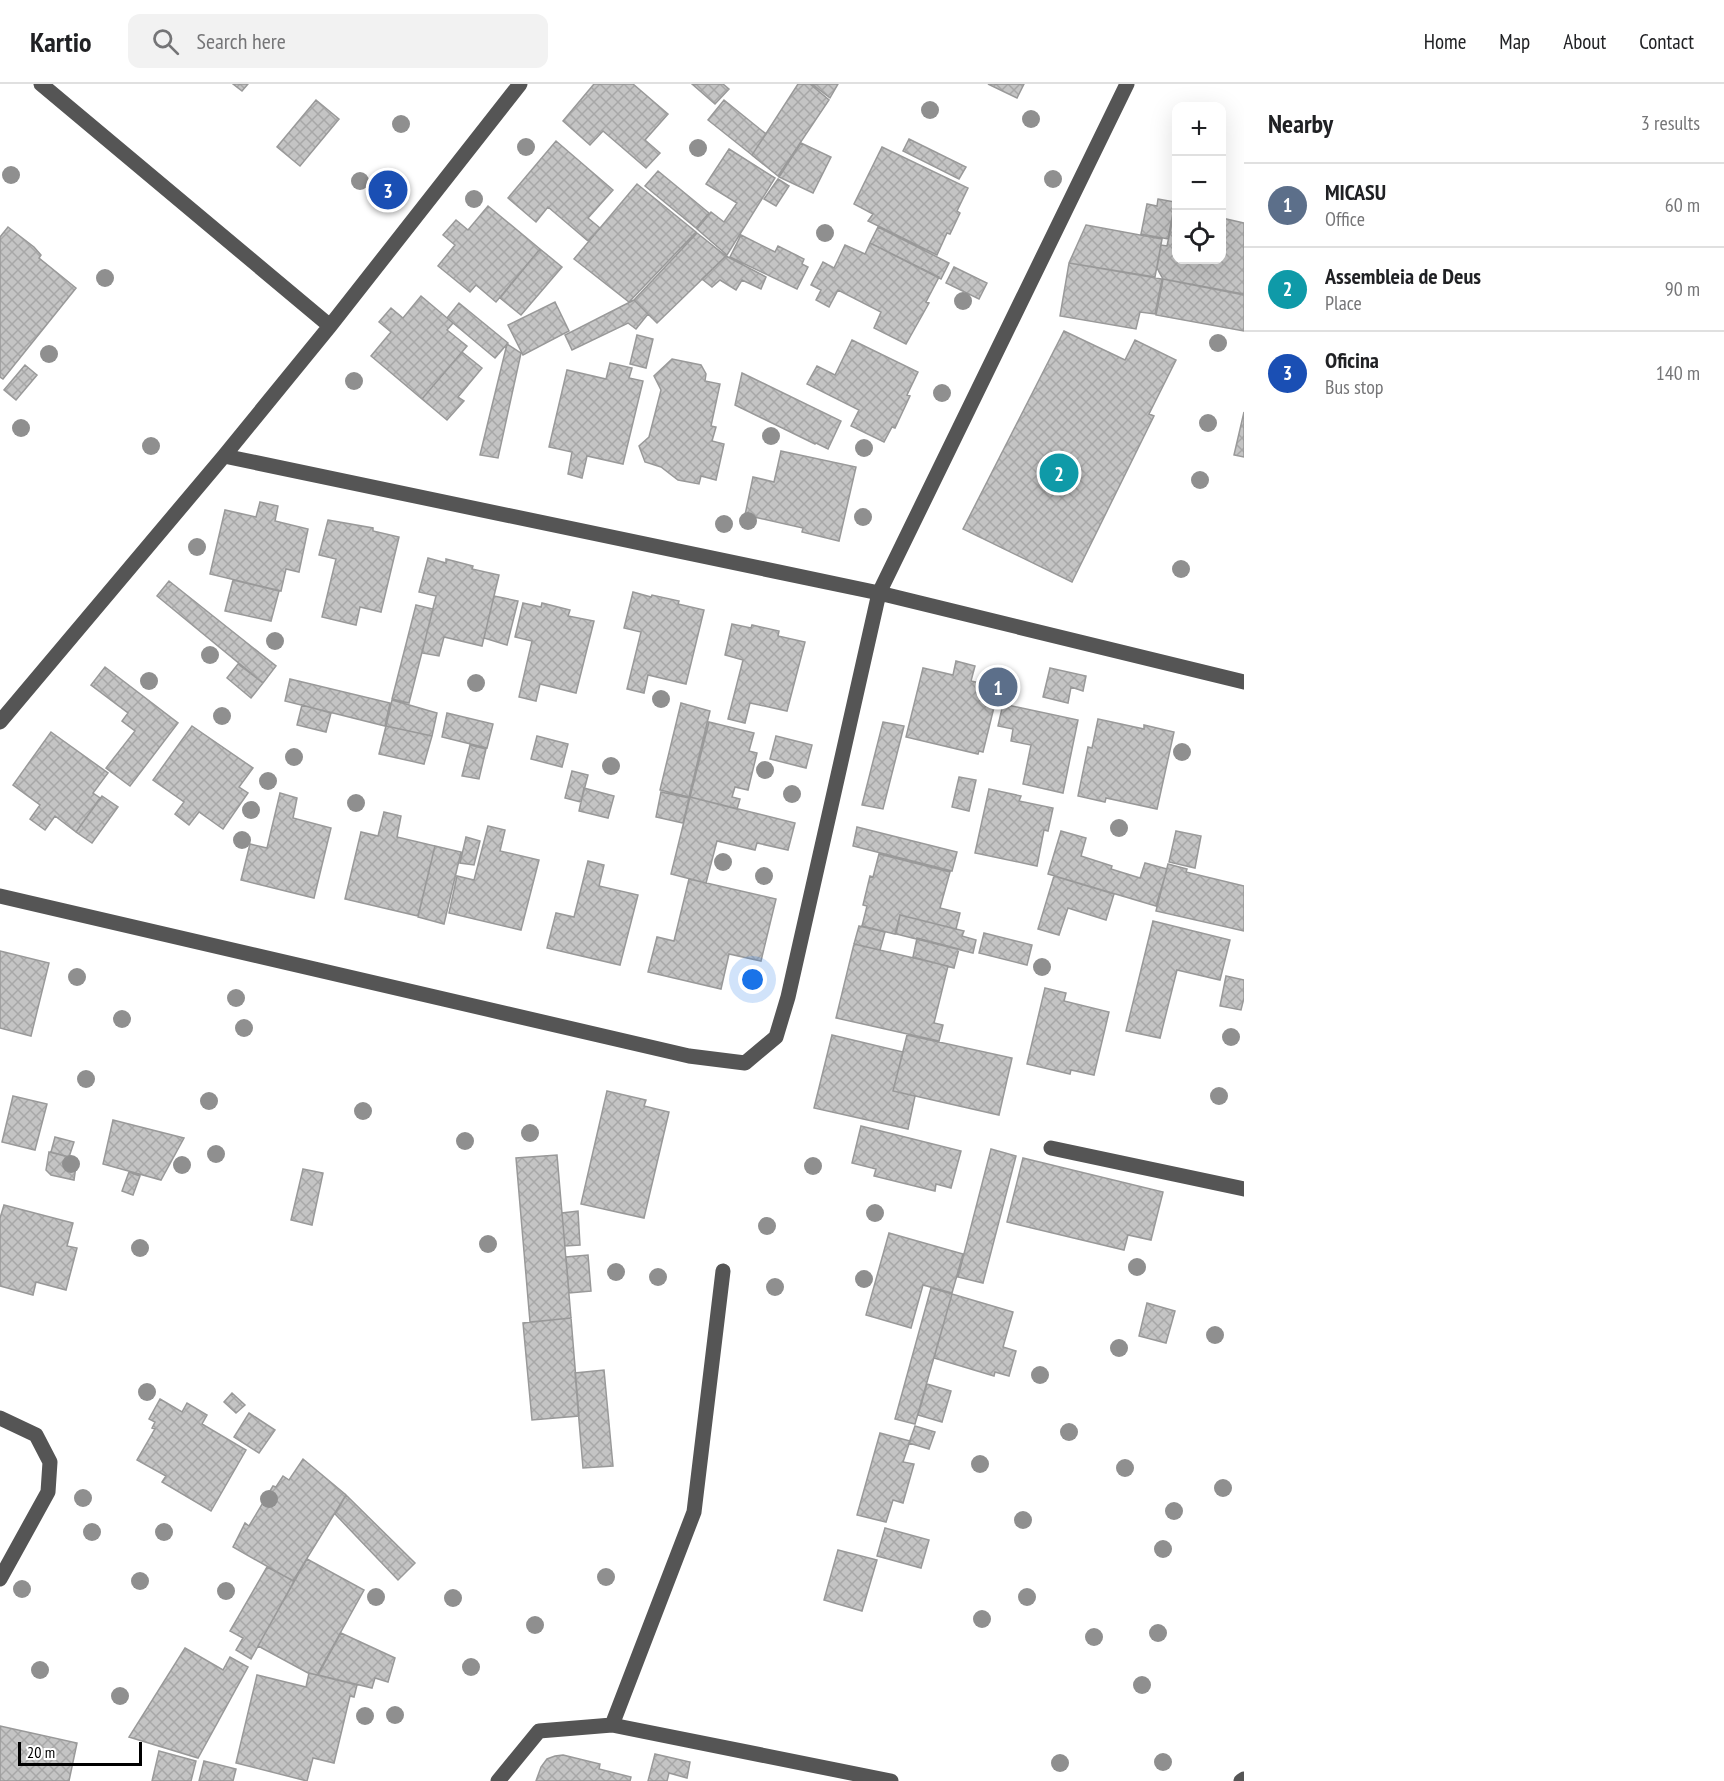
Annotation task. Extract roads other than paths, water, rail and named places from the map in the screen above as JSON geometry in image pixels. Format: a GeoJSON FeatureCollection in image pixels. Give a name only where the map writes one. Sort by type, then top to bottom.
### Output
{"type":"FeatureCollection","features":[{"type":"Feature","properties":{"kind":"street"},"geometry":{"type":"LineString","coordinates":[[41,84],[330,326]]}},
{"type":"Feature","properties":{"kind":"street"},"geometry":{"type":"LineString","coordinates":[[0,722],[330,326],[520,84]]}},
{"type":"Feature","properties":{"kind":"street"},"geometry":{"type":"LineString","coordinates":[[0,896],[689,1056],[745,1063],[776,1037],[788,997],[879,593],[1127,84]]}},
{"type":"Feature","properties":{"kind":"street"},"geometry":{"type":"LineString","coordinates":[[224,456],[879,593],[1244,682]]}},
{"type":"Feature","properties":{"kind":"street"},"geometry":{"type":"LineString","coordinates":[[1051,1148],[1244,1189]]}},
{"type":"Feature","properties":{"kind":"street"},"geometry":{"type":"LineString","coordinates":[[612,1725],[694,1512],[723,1270]]}},
{"type":"Feature","properties":{"kind":"street"},"geometry":{"type":"LineString","coordinates":[[0,1418],[36,1435],[50,1462],[48,1492],[0,1580]]}},
{"type":"Feature","properties":{"kind":"street"},"geometry":{"type":"LineString","coordinates":[[498,1781],[539,1731],[612,1725],[891,1781]]}},
{"type":"Feature","properties":{"kind":"place","name":"Oficina"},"geometry":{"type":"Point","coordinates":[388,190]}},
{"type":"Feature","properties":{"kind":"place","name":"Assembleia de Deus"},"geometry":{"type":"Point","coordinates":[1059,473]}},
{"type":"Feature","properties":{"kind":"place","name":"MICASU"},"geometry":{"type":"Point","coordinates":[998,687]}}]}
